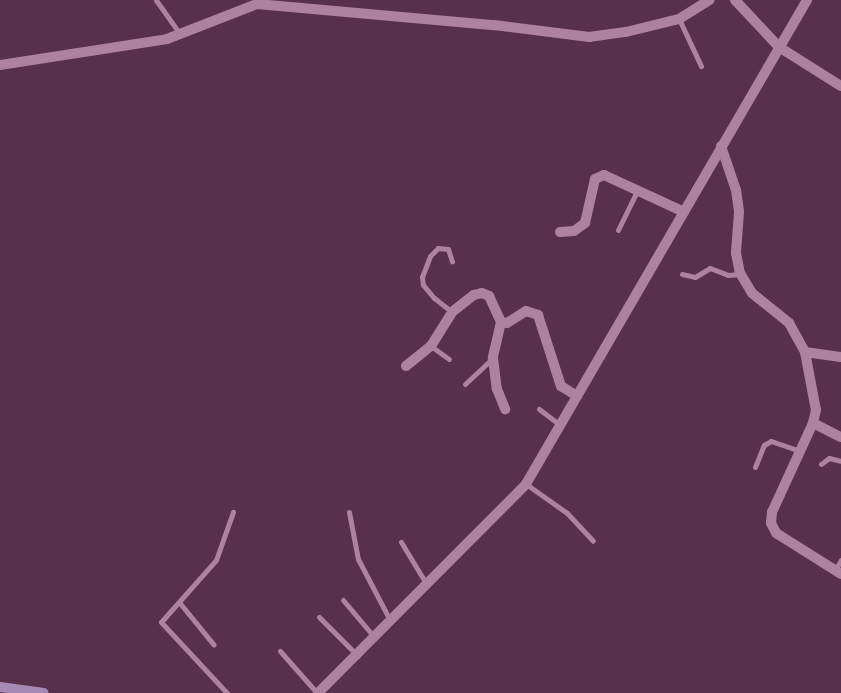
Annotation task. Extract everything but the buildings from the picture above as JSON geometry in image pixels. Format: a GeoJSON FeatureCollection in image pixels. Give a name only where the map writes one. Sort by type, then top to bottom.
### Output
{"type":"FeatureCollection","features":[{"type":"Feature","properties":{"kind":"main road"},"geometry":{"type":"LineString","coordinates":[[0,687],[44,693]]}},
{"type":"Feature","properties":{"kind":"street"},"geometry":{"type":"LineString","coordinates":[[0,65],[180,35],[252,3],[494,25],[570,37],[619,34],[679,19],[710,0]]}},
{"type":"Feature","properties":{"kind":"street"},"geometry":{"type":"LineString","coordinates":[[735,0],[779,47],[841,86]]}},
{"type":"Feature","properties":{"kind":"street"},"geometry":{"type":"LineString","coordinates":[[318,693],[391,623],[526,484],[806,0]]}},
{"type":"Feature","properties":{"kind":"street"},"geometry":{"type":"LineString","coordinates":[[721,146],[736,190],[739,212],[736,253],[740,274],[752,293],[789,323],[805,352],[816,410],[813,423],[772,512],[771,523],[776,533],[838,572]]}},
{"type":"Feature","properties":{"kind":"street"},"geometry":{"type":"LineString","coordinates":[[560,232],[574,231],[585,223],[593,185],[599,176],[610,176],[684,212]]}},
{"type":"Feature","properties":{"kind":"street"},"geometry":{"type":"LineString","coordinates":[[406,366],[431,346],[452,312],[474,295],[482,293],[489,296],[501,322],[493,358],[497,389],[505,409]]}},
{"type":"Feature","properties":{"kind":"street"},"geometry":{"type":"LineString","coordinates":[[501,322],[507,323],[526,311],[538,315],[561,386],[577,396]]}},
{"type":"Feature","properties":{"kind":"street"},"geometry":{"type":"LineString","coordinates":[[805,352],[841,357]]}},
{"type":"Feature","properties":{"kind":"street"},"geometry":{"type":"LineString","coordinates":[[813,423],[841,437]]}},
{"type":"Feature","properties":{"kind":"lane"},"geometry":{"type":"LineString","coordinates":[[156,0],[180,35]]}},
{"type":"Feature","properties":{"kind":"lane"},"geometry":{"type":"LineString","coordinates":[[679,19],[701,66]]}},
{"type":"Feature","properties":{"kind":"lane"},"geometry":{"type":"LineString","coordinates":[[618,230],[638,188]]}},
{"type":"Feature","properties":{"kind":"lane"},"geometry":{"type":"LineString","coordinates":[[452,261],[448,249],[438,248],[430,256],[422,277],[423,285],[434,298],[452,312]]}},
{"type":"Feature","properties":{"kind":"lane"},"geometry":{"type":"LineString","coordinates":[[682,274],[694,277],[710,268],[728,275],[740,274]]}},
{"type":"Feature","properties":{"kind":"lane"},"geometry":{"type":"LineString","coordinates":[[431,346],[449,359]]}},
{"type":"Feature","properties":{"kind":"lane"},"geometry":{"type":"LineString","coordinates":[[465,384],[493,358]]}},
{"type":"Feature","properties":{"kind":"lane"},"geometry":{"type":"LineString","coordinates":[[540,409],[560,425]]}},
{"type":"Feature","properties":{"kind":"lane"},"geometry":{"type":"LineString","coordinates":[[755,467],[764,445],[771,441],[800,452]]}},
{"type":"Feature","properties":{"kind":"lane"},"geometry":{"type":"LineString","coordinates":[[821,464],[828,458],[841,461]]}},
{"type":"Feature","properties":{"kind":"lane"},"geometry":{"type":"LineString","coordinates":[[526,484],[566,513],[592,541]]}},
{"type":"Feature","properties":{"kind":"lane"},"geometry":{"type":"LineString","coordinates":[[227,693],[161,622],[216,560],[233,512]]}},
{"type":"Feature","properties":{"kind":"lane"},"geometry":{"type":"LineString","coordinates":[[349,512],[358,559],[391,623]]}},
{"type":"Feature","properties":{"kind":"lane"},"geometry":{"type":"LineString","coordinates":[[401,542],[427,585]]}},
{"type":"Feature","properties":{"kind":"lane"},"geometry":{"type":"LineString","coordinates":[[838,572],[841,560]]}},
{"type":"Feature","properties":{"kind":"lane"},"geometry":{"type":"LineString","coordinates":[[343,600],[376,638]]}},
{"type":"Feature","properties":{"kind":"lane"},"geometry":{"type":"LineString","coordinates":[[179,602],[214,644]]}},
{"type":"Feature","properties":{"kind":"lane"},"geometry":{"type":"LineString","coordinates":[[319,617],[358,656]]}},
{"type":"Feature","properties":{"kind":"lane"},"geometry":{"type":"LineString","coordinates":[[280,651],[318,693]]}}]}
